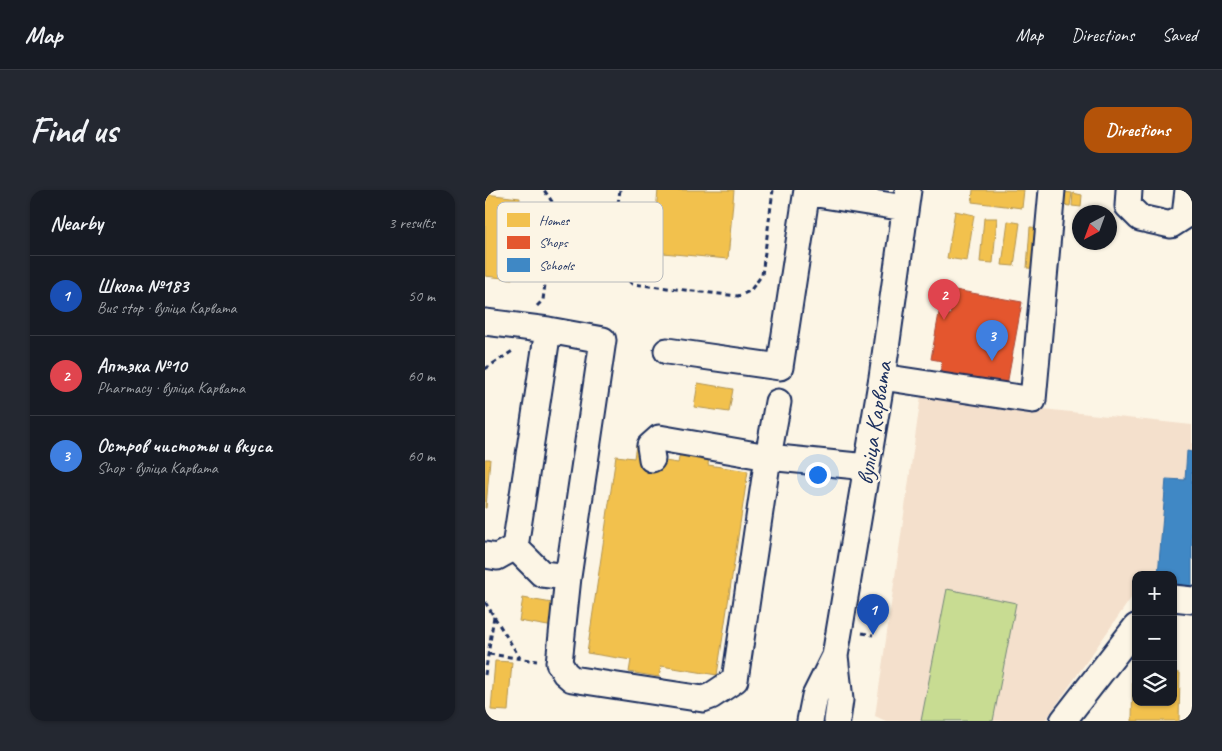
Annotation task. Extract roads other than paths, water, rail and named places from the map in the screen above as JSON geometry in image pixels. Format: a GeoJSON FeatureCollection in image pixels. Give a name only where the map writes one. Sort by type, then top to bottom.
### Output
{"type":"FeatureCollection","features":[{"type":"Feature","properties":{"kind":"street"},"geometry":{"type":"LineString","coordinates":[[667,351],[780,367],[809,190],[817,194],[906,199]]}},
{"type":"Feature","properties":{"kind":"street"},"geometry":{"type":"LineString","coordinates":[[882,376],[1033,400],[1052,190]]}},
{"type":"Feature","properties":{"kind":"street"},"geometry":{"type":"LineString","coordinates":[[1129,190],[1128,206],[1140,218],[1171,225],[1185,216],[1188,190]]}},
{"type":"Feature","properties":{"kind":"street","name":"вуліца Карвата"},"geometry":{"type":"LineString","coordinates":[[837,721],[840,700],[835,656],[882,376],[906,199]]}},
{"type":"Feature","properties":{"kind":"street"},"geometry":{"type":"LineString","coordinates":[[485,322],[548,330],[603,340],[568,578],[559,664],[572,679],[703,699],[711,696],[735,680],[778,402]]}},
{"type":"Feature","properties":{"kind":"street"},"geometry":{"type":"LineString","coordinates":[[515,547],[548,330]]}},
{"type":"Feature","properties":{"kind":"street"},"geometry":{"type":"LineString","coordinates":[[651,459],[650,446],[659,438],[719,457],[768,457],[867,467]]}},
{"type":"Feature","properties":{"kind":"street"},"geometry":{"type":"LineString","coordinates":[[485,555],[497,557],[515,547]]}},
{"type":"Feature","properties":{"kind":"street"},"geometry":{"type":"LineString","coordinates":[[515,547],[542,574],[568,578]]}},
{"type":"Feature","properties":{"kind":"street"},"geometry":{"type":"LineString","coordinates":[[1177,598],[1192,600]]}},
{"type":"Feature","properties":{"kind":"street"},"geometry":{"type":"LineString","coordinates":[[1063,721],[1132,631]]}},
{"type":"Feature","properties":{"kind":"street","name":"вуліца Карвата"},"geometry":{"type":"LineString","coordinates":[[810,721],[815,696],[835,656]]}},
{"type":"Feature","properties":{"kind":"place","name":"Аптэка №10"},"geometry":{"type":"Point","coordinates":[944,320]}},
{"type":"Feature","properties":{"kind":"place","name":"Остров чистоты и вкуса"},"geometry":{"type":"Point","coordinates":[992,361]}},
{"type":"Feature","properties":{"kind":"place","name":"Школа №183"},"geometry":{"type":"Point","coordinates":[873,635]}}]}
